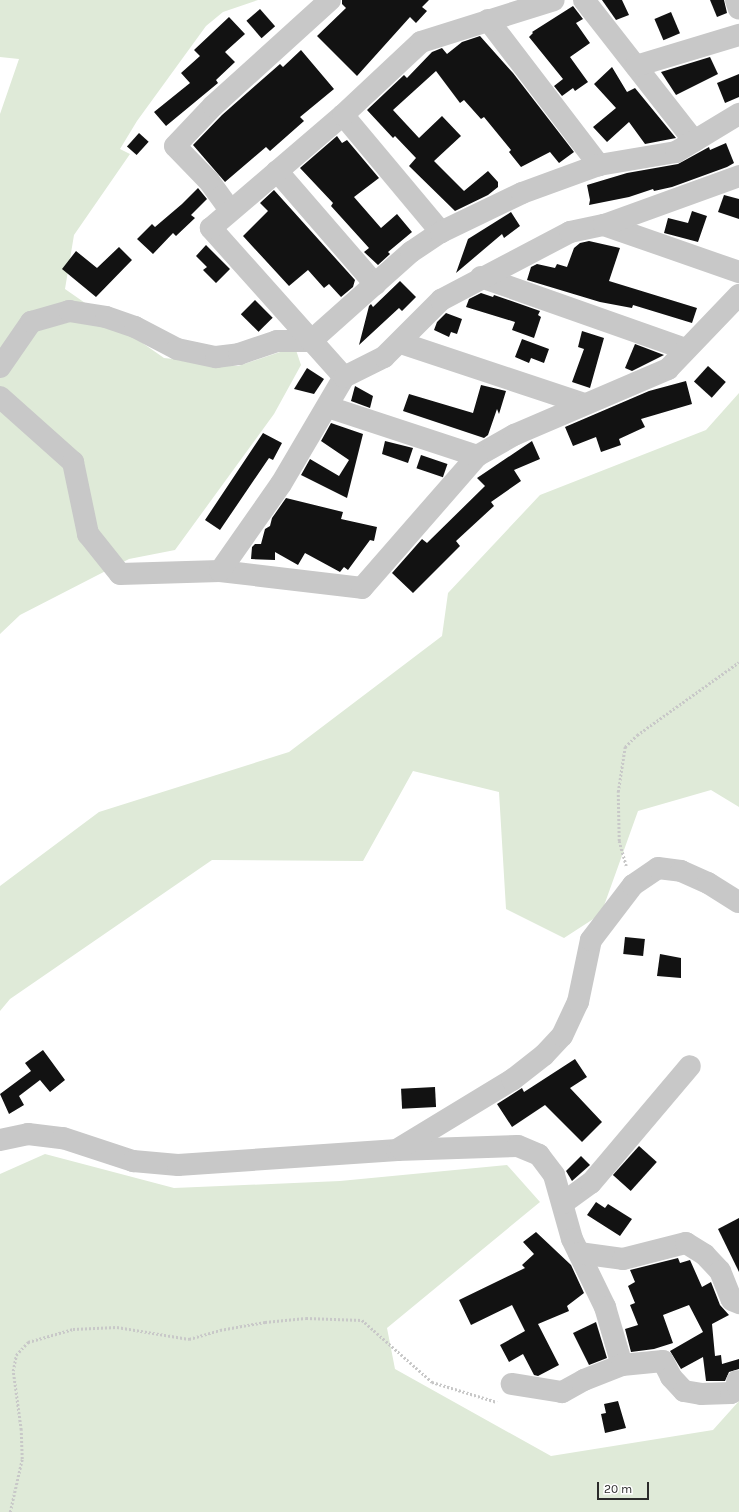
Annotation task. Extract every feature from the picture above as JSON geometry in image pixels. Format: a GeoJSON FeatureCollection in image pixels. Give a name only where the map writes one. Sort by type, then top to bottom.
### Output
{"type":"FeatureCollection","features":[{"type":"Feature","properties":{"kind":"street"},"geometry":{"type":"LineString","coordinates":[[230,210],[208,180],[175,146],[213,106],[330,0]]}},
{"type":"Feature","properties":{"kind":"street"},"geometry":{"type":"LineString","coordinates":[[344,377],[211,228],[230,210],[343,115],[421,42],[554,0]]}},
{"type":"Feature","properties":{"kind":"street"},"geometry":{"type":"LineString","coordinates":[[584,0],[694,141]]}},
{"type":"Feature","properties":{"kind":"street"},"geometry":{"type":"LineString","coordinates":[[736,0],[739,9]]}},
{"type":"Feature","properties":{"kind":"street"},"geometry":{"type":"LineString","coordinates":[[488,20],[599,165]]}},
{"type":"Feature","properties":{"kind":"street"},"geometry":{"type":"LineString","coordinates":[[636,66],[739,34]]}},
{"type":"Feature","properties":{"kind":"street"},"geometry":{"type":"LineString","coordinates":[[0,367],[31,322],[69,311],[106,317],[135,327],[177,349],[216,357],[238,354],[277,341],[311,341],[412,252],[441,232],[522,193],[599,165],[676,152],[739,114]]}},
{"type":"Feature","properties":{"kind":"street"},"geometry":{"type":"LineString","coordinates":[[343,115],[441,232]]}},
{"type":"Feature","properties":{"kind":"street"},"geometry":{"type":"LineString","coordinates":[[277,171],[375,284]]}},
{"type":"Feature","properties":{"kind":"street"},"geometry":{"type":"LineString","coordinates":[[220,571],[278,489],[328,407],[344,377],[384,357],[401,343],[441,300],[481,277],[570,232],[604,225],[739,176]]}},
{"type":"Feature","properties":{"kind":"street"},"geometry":{"type":"LineString","coordinates":[[604,225],[739,272]]}},
{"type":"Feature","properties":{"kind":"street"},"geometry":{"type":"LineString","coordinates":[[481,277],[686,348]]}},
{"type":"Feature","properties":{"kind":"street"},"geometry":{"type":"LineString","coordinates":[[0,397],[73,462],[88,534],[120,574],[220,571],[362,588],[477,456],[514,435],[668,369],[686,348],[739,295]]}},
{"type":"Feature","properties":{"kind":"street"},"geometry":{"type":"LineString","coordinates":[[401,343],[584,404]]}},
{"type":"Feature","properties":{"kind":"street"},"geometry":{"type":"LineString","coordinates":[[328,407],[477,456]]}},
{"type":"Feature","properties":{"kind":"street"},"geometry":{"type":"LineString","coordinates":[[397,1150],[512,1080],[544,1055],[562,1036],[578,1002],[591,940],[633,885],[658,868],[682,871],[708,883],[739,902]]}},
{"type":"Feature","properties":{"kind":"street"},"geometry":{"type":"LineString","coordinates":[[563,1203],[591,1184],[690,1066]]}},
{"type":"Feature","properties":{"kind":"street"},"geometry":{"type":"LineString","coordinates":[[0,1140],[28,1134],[63,1138],[133,1161],[178,1165],[397,1150],[518,1146],[539,1155],[554,1175],[572,1239],[605,1307],[622,1365]]}},
{"type":"Feature","properties":{"kind":"street"},"geometry":{"type":"LineString","coordinates":[[579,1253],[623,1259],[686,1243],[705,1255],[720,1271],[732,1300],[739,1302]]}},
{"type":"Feature","properties":{"kind":"street"},"geometry":{"type":"LineString","coordinates":[[512,1384],[562,1392],[584,1380],[622,1365],[663,1361],[671,1377],[684,1391],[701,1394],[731,1393],[739,1389],[738,1382]]}},
{"type":"Feature","properties":{"kind":"path"},"geometry":{"type":"LineString","coordinates":[[633,885],[619,841],[618,792],[625,747],[637,735],[739,662]]}},
{"type":"Feature","properties":{"kind":"path"},"geometry":{"type":"LineString","coordinates":[[10,1512],[22,1459],[21,1430],[13,1371],[16,1355],[28,1342],[73,1329],[117,1327],[189,1339],[220,1330],[265,1322],[306,1318],[362,1320],[432,1382],[496,1402]]}},
{"type":"Feature","properties":{"kind":"green space"},"geometry":{"type":"Polygon","coordinates":[[[0,0],[258,0],[223,12],[206,26],[137,121],[120,149],[130,154],[74,235],[65,289],[164,358],[238,366],[295,347],[301,365],[274,414],[175,550],[129,559],[20,615],[0,634],[0,114],[19,59],[0,57],[0,0]]]}},
{"type":"Feature","properties":{"kind":"green space"},"geometry":{"type":"Polygon","coordinates":[[[739,393],[739,807],[711,790],[638,811],[601,914],[564,938],[506,909],[499,792],[413,771],[363,861],[212,860],[10,999],[0,1011],[0,886],[99,812],[289,752],[442,636],[448,593],[540,495],[706,430],[739,393]]]}},
{"type":"Feature","properties":{"kind":"green space"},"geometry":{"type":"Polygon","coordinates":[[[45,1154],[174,1188],[340,1181],[507,1165],[540,1202],[387,1328],[395,1369],[551,1456],[713,1430],[739,1401],[739,1512],[0,1512],[0,1174],[45,1154]]]}},
{"type":"Feature","properties":{"kind":"building"},"geometry":{"type":"Polygon","coordinates":[[[342,0],[429,0],[422,7],[427,11],[416,23],[410,17],[357,76],[317,36],[346,8],[342,4],[342,0]]]}},
{"type":"Feature","properties":{"kind":"building"},"geometry":{"type":"Polygon","coordinates":[[[602,0],[622,0],[629,15],[616,20],[602,0]]]}},
{"type":"Feature","properties":{"kind":"building"},"geometry":{"type":"Polygon","coordinates":[[[710,0],[724,0],[727,13],[717,17],[710,0]]]}},
{"type":"Feature","properties":{"kind":"building"},"geometry":{"type":"Polygon","coordinates":[[[573,6],[583,19],[576,23],[590,43],[570,57],[588,82],[575,91],[573,88],[562,96],[554,86],[563,79],[529,37],[533,33],[532,32],[573,6]]]}},
{"type":"Feature","properties":{"kind":"building"},"geometry":{"type":"Polygon","coordinates":[[[260,9],[275,26],[262,38],[246,21],[260,9]]]}},
{"type":"Feature","properties":{"kind":"building"},"geometry":{"type":"Polygon","coordinates":[[[671,12],[680,33],[663,40],[654,19],[671,12]]]}},
{"type":"Feature","properties":{"kind":"building"},"geometry":{"type":"Polygon","coordinates":[[[229,17],[245,34],[225,52],[235,62],[216,80],[218,83],[166,126],[154,112],[190,83],[181,73],[200,56],[194,50],[229,17]]]}},
{"type":"Feature","properties":{"kind":"building"},"geometry":{"type":"Polygon","coordinates":[[[480,36],[513,73],[574,152],[559,163],[550,152],[521,167],[509,152],[511,150],[484,117],[481,119],[464,100],[460,103],[436,71],[393,110],[419,138],[442,116],[461,136],[434,161],[464,191],[488,171],[498,182],[498,187],[488,195],[455,211],[409,166],[416,158],[395,136],[393,138],[367,110],[404,75],[407,78],[432,52],[442,48],[447,54],[462,42],[480,36]]]}},
{"type":"Feature","properties":{"kind":"building"},"geometry":{"type":"Polygon","coordinates":[[[301,50],[334,89],[300,117],[304,121],[270,151],[266,147],[225,182],[193,145],[222,115],[280,64],[283,67],[301,50]]]}},
{"type":"Feature","properties":{"kind":"building"},"geometry":{"type":"Polygon","coordinates":[[[710,57],[718,74],[676,95],[661,72],[710,57]]]}},
{"type":"Feature","properties":{"kind":"building"},"geometry":{"type":"Polygon","coordinates":[[[612,67],[627,92],[635,88],[676,138],[645,144],[629,122],[607,142],[593,127],[616,108],[594,84],[612,67]]]}},
{"type":"Feature","properties":{"kind":"building"},"geometry":{"type":"Polygon","coordinates":[[[739,74],[739,97],[725,103],[717,83],[739,74]]]}},
{"type":"Feature","properties":{"kind":"building"},"geometry":{"type":"Polygon","coordinates":[[[139,133],[149,142],[137,155],[127,146],[139,133]]]}},
{"type":"Feature","properties":{"kind":"building"},"geometry":{"type":"Polygon","coordinates":[[[337,136],[342,143],[347,140],[379,178],[354,197],[381,228],[397,214],[412,232],[388,252],[390,254],[378,265],[364,252],[369,248],[331,206],[333,203],[300,168],[337,136]]]}},
{"type":"Feature","properties":{"kind":"building"},"geometry":{"type":"Polygon","coordinates":[[[726,143],[734,163],[727,167],[672,187],[654,191],[653,189],[629,197],[589,205],[590,200],[587,185],[627,173],[678,164],[709,147],[710,150],[726,143]]]}},
{"type":"Feature","properties":{"kind":"building"},"geometry":{"type":"Polygon","coordinates":[[[198,188],[207,199],[191,215],[195,218],[176,236],[173,233],[153,254],[137,239],[152,224],[155,227],[198,188]]]}},
{"type":"Feature","properties":{"kind":"building"},"geometry":{"type":"Polygon","coordinates":[[[274,190],[355,280],[353,287],[341,297],[329,284],[324,288],[308,270],[289,286],[243,236],[268,211],[260,203],[274,190]]]}},
{"type":"Feature","properties":{"kind":"building"},"geometry":{"type":"Polygon","coordinates":[[[724,195],[739,199],[739,219],[718,212],[724,195]]]}},
{"type":"Feature","properties":{"kind":"building"},"geometry":{"type":"Polygon","coordinates":[[[692,211],[707,216],[698,242],[664,233],[668,218],[688,223],[692,211]]]}},
{"type":"Feature","properties":{"kind":"building"},"geometry":{"type":"Polygon","coordinates":[[[511,212],[520,226],[504,238],[502,234],[456,273],[468,239],[511,212]]]}},
{"type":"Feature","properties":{"kind":"building"},"geometry":{"type":"Polygon","coordinates":[[[589,241],[620,248],[609,281],[697,308],[692,323],[633,305],[632,308],[600,302],[527,280],[531,267],[537,264],[555,268],[557,264],[567,267],[574,248],[580,243],[589,241]]]}},
{"type":"Feature","properties":{"kind":"building"},"geometry":{"type":"Polygon","coordinates":[[[206,245],[230,269],[216,283],[203,270],[207,267],[196,256],[206,245]]]}},
{"type":"Feature","properties":{"kind":"building"},"geometry":{"type":"Polygon","coordinates":[[[119,247],[132,260],[96,297],[62,269],[76,251],[97,268],[119,247]]]}},
{"type":"Feature","properties":{"kind":"building"},"geometry":{"type":"Polygon","coordinates":[[[400,281],[416,297],[402,311],[399,308],[359,345],[369,306],[371,304],[373,307],[400,281]]]}},
{"type":"Feature","properties":{"kind":"building"},"geometry":{"type":"Polygon","coordinates":[[[481,293],[493,297],[494,295],[540,311],[538,315],[541,317],[534,338],[512,330],[515,322],[466,307],[469,299],[481,293]]]}},
{"type":"Feature","properties":{"kind":"building"},"geometry":{"type":"Polygon","coordinates":[[[255,300],[273,318],[259,332],[241,314],[255,300]]]}},
{"type":"Feature","properties":{"kind":"building"},"geometry":{"type":"Polygon","coordinates":[[[446,313],[462,319],[457,334],[451,332],[449,337],[434,330],[437,322],[446,313]]]}},
{"type":"Feature","properties":{"kind":"building"},"geometry":{"type":"Polygon","coordinates":[[[582,331],[604,338],[590,388],[572,382],[584,349],[578,347],[582,331]]]}},
{"type":"Feature","properties":{"kind":"building"},"geometry":{"type":"Polygon","coordinates":[[[522,339],[549,349],[544,363],[531,358],[529,363],[515,357],[522,339]]]}},
{"type":"Feature","properties":{"kind":"building"},"geometry":{"type":"Polygon","coordinates":[[[635,344],[664,355],[632,371],[625,368],[635,344]]]}},
{"type":"Feature","properties":{"kind":"building"},"geometry":{"type":"Polygon","coordinates":[[[708,366],[726,382],[712,398],[694,382],[708,366]]]}},
{"type":"Feature","properties":{"kind":"building"},"geometry":{"type":"Polygon","coordinates":[[[307,368],[324,379],[314,394],[294,389],[307,368]]]}},
{"type":"Feature","properties":{"kind":"building"},"geometry":{"type":"Polygon","coordinates":[[[686,381],[692,404],[641,419],[645,427],[619,439],[621,445],[601,452],[596,437],[573,446],[565,427],[649,391],[686,381]]]}},
{"type":"Feature","properties":{"kind":"building"},"geometry":{"type":"Polygon","coordinates":[[[481,385],[506,391],[499,414],[497,409],[488,435],[484,438],[403,411],[409,394],[473,413],[481,385]]]}},
{"type":"Feature","properties":{"kind":"building"},"geometry":{"type":"Polygon","coordinates":[[[355,386],[373,396],[370,408],[351,401],[355,386]]]}},
{"type":"Feature","properties":{"kind":"building"},"geometry":{"type":"Polygon","coordinates":[[[331,423],[363,434],[347,498],[301,475],[310,459],[339,476],[349,460],[321,441],[331,423]]]}},
{"type":"Feature","properties":{"kind":"building"},"geometry":{"type":"Polygon","coordinates":[[[263,433],[282,443],[273,460],[269,458],[220,530],[205,520],[263,433]]]}},
{"type":"Feature","properties":{"kind":"building"},"geometry":{"type":"Polygon","coordinates":[[[385,441],[413,448],[408,463],[382,454],[385,441]]]}},
{"type":"Feature","properties":{"kind":"building"},"geometry":{"type":"Polygon","coordinates":[[[532,441],[540,459],[514,470],[521,481],[491,502],[494,506],[456,541],[460,546],[413,593],[392,573],[422,539],[427,543],[485,486],[477,478],[532,441]]]}},
{"type":"Feature","properties":{"kind":"building"},"geometry":{"type":"Polygon","coordinates":[[[421,455],[447,464],[443,477],[416,468],[421,455]]]}},
{"type":"Feature","properties":{"kind":"building"},"geometry":{"type":"Polygon","coordinates":[[[286,498],[343,512],[341,519],[377,527],[374,541],[370,540],[348,570],[344,567],[340,572],[305,553],[298,565],[275,552],[275,560],[251,559],[252,547],[255,544],[261,544],[265,529],[270,526],[272,518],[286,498]]]}},
{"type":"Feature","properties":{"kind":"building"},"geometry":{"type":"Polygon","coordinates":[[[625,937],[645,939],[643,956],[623,954],[625,937]]]}},
{"type":"Feature","properties":{"kind":"building"},"geometry":{"type":"Polygon","coordinates":[[[660,954],[681,958],[681,978],[657,976],[660,954]]]}},
{"type":"Feature","properties":{"kind":"building"},"geometry":{"type":"Polygon","coordinates":[[[43,1050],[65,1080],[50,1092],[40,1080],[19,1096],[24,1105],[9,1114],[0,1094],[31,1071],[25,1063],[43,1050]]]}},
{"type":"Feature","properties":{"kind":"building"},"geometry":{"type":"Polygon","coordinates":[[[575,1059],[587,1077],[570,1088],[602,1122],[582,1142],[545,1105],[512,1127],[497,1104],[522,1088],[524,1092],[575,1059]]]}},
{"type":"Feature","properties":{"kind":"building"},"geometry":{"type":"Polygon","coordinates":[[[435,1087],[436,1107],[402,1109],[401,1089],[435,1087]]]}},
{"type":"Feature","properties":{"kind":"building"},"geometry":{"type":"Polygon","coordinates":[[[639,1146],[657,1162],[631,1191],[613,1175],[639,1146]]]}},
{"type":"Feature","properties":{"kind":"building"},"geometry":{"type":"Polygon","coordinates":[[[581,1156],[590,1165],[572,1181],[566,1171],[581,1156]]]}},
{"type":"Feature","properties":{"kind":"building"},"geometry":{"type":"Polygon","coordinates":[[[596,1202],[605,1208],[608,1204],[632,1219],[620,1236],[587,1215],[596,1202]]]}},
{"type":"Feature","properties":{"kind":"building"},"geometry":{"type":"Polygon","coordinates":[[[739,1218],[739,1272],[718,1229],[739,1218]]]}},
{"type":"Feature","properties":{"kind":"building"},"geometry":{"type":"Polygon","coordinates":[[[536,1232],[571,1265],[584,1293],[567,1306],[569,1311],[538,1324],[559,1365],[538,1376],[534,1375],[523,1354],[509,1362],[500,1345],[525,1331],[512,1305],[471,1325],[459,1300],[525,1268],[522,1265],[534,1254],[523,1242],[536,1232]]]}},
{"type":"Feature","properties":{"kind":"building"},"geometry":{"type":"Polygon","coordinates":[[[678,1258],[680,1263],[690,1260],[702,1287],[711,1282],[720,1305],[729,1315],[712,1324],[715,1356],[721,1355],[722,1364],[739,1359],[739,1369],[729,1372],[725,1381],[706,1381],[703,1357],[681,1369],[670,1351],[703,1332],[689,1305],[663,1315],[673,1343],[654,1349],[631,1352],[625,1329],[638,1325],[630,1305],[635,1303],[628,1286],[635,1282],[630,1270],[678,1258]]]}},
{"type":"Feature","properties":{"kind":"building"},"geometry":{"type":"Polygon","coordinates":[[[596,1322],[607,1358],[589,1365],[573,1333],[596,1322]]]}},
{"type":"Feature","properties":{"kind":"building"},"geometry":{"type":"Polygon","coordinates":[[[618,1401],[626,1428],[605,1433],[601,1414],[606,1413],[604,1404],[618,1401]]]}}]}
